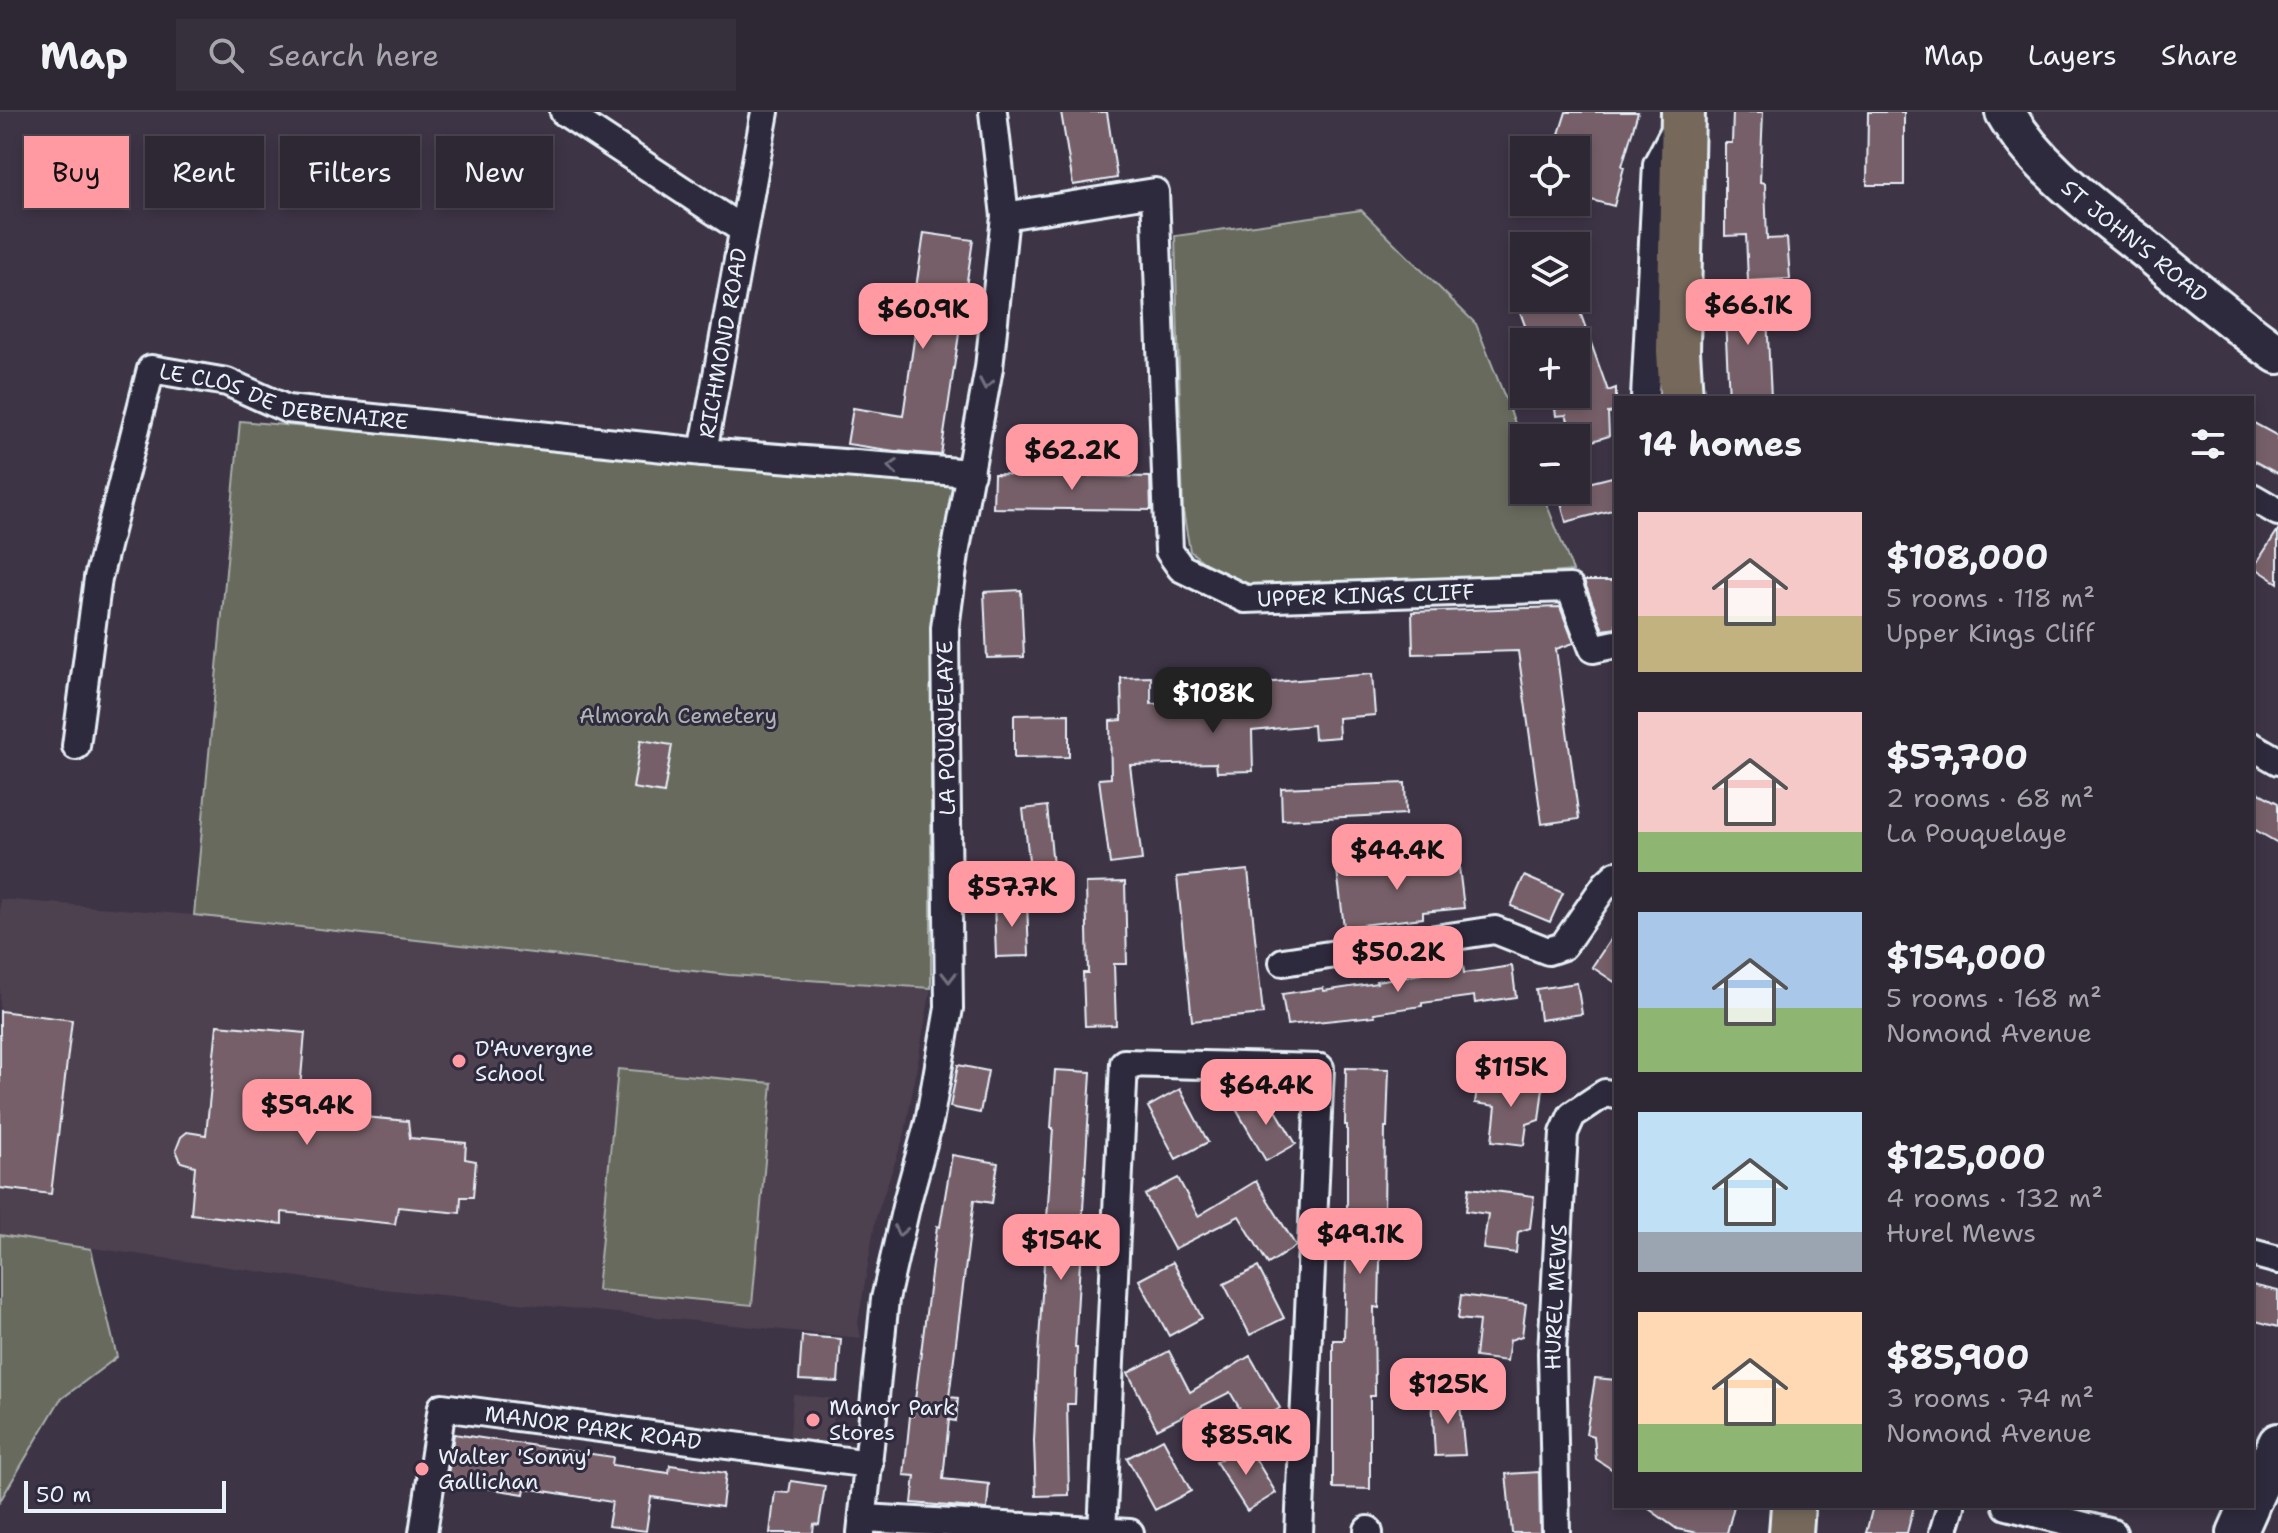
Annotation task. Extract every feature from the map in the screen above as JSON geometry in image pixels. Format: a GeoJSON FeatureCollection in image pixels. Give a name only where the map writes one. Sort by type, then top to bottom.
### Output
{"type":"FeatureCollection","features":[{"type":"Feature","properties":{"kind":"main road","name":"ST JOHN'S ROAD"},"geometry":{"type":"LineString","coordinates":[[2005,112],[2020,137],[2079,195],[2245,331],[2278,354]]}},
{"type":"Feature","properties":{"kind":"main road"},"geometry":{"type":"LineString","coordinates":[[1681,396],[1678,351],[1682,115]]}},
{"type":"Feature","properties":{"kind":"main road"},"geometry":{"type":"LineString","coordinates":[[2254,1493],[2266,1454]]}},
{"type":"Feature","properties":{"kind":"main road"},"geometry":{"type":"LineString","coordinates":[[1791,1533],[1793,1508]]}},
{"type":"Feature","properties":{"kind":"main road"},"geometry":{"type":"LineString","coordinates":[[2237,1533],[2248,1508]]}},
{"type":"Feature","properties":{"kind":"street"},"geometry":{"type":"LineString","coordinates":[[564,112],[743,230]]}},
{"type":"Feature","properties":{"kind":"street","name":"RICHMOND ROAD"},"geometry":{"type":"LineString","coordinates":[[765,112],[703,452],[971,473]]}},
{"type":"Feature","properties":{"kind":"street","name":"LA POUQUELAYE"},"geometry":{"type":"LineString","coordinates":[[862,1525],[885,1299],[929,1122],[949,1008],[945,628],[955,554],[989,368],[1005,216],[993,112]]}},
{"type":"Feature","properties":{"kind":"street"},"geometry":{"type":"LineString","coordinates":[[1645,396],[1657,164],[1682,115]]}},
{"type":"Feature","properties":{"kind":"street","name":"UPPER KINGS CLIFF"},"geometry":{"type":"LineString","coordinates":[[1005,216],[1155,192],[1169,551],[1181,568],[1245,599],[1570,588],[1593,649],[1614,644]]}},
{"type":"Feature","properties":{"kind":"street","name":"LE CLOS DE DEBENAIRE"},"geometry":{"type":"LineString","coordinates":[[76,746],[98,578],[151,369],[227,382],[287,409],[703,452]]}},
{"type":"Feature","properties":{"kind":"street"},"geometry":{"type":"LineString","coordinates":[[2254,498],[2278,512]]}},
{"type":"Feature","properties":{"kind":"street"},"geometry":{"type":"LineString","coordinates":[[2254,747],[2278,761]]}},
{"type":"Feature","properties":{"kind":"street"},"geometry":{"type":"LineString","coordinates":[[1283,962],[1495,930],[1548,951],[1563,946],[1614,877]]}},
{"type":"Feature","properties":{"kind":"street"},"geometry":{"type":"LineString","coordinates":[[1102,1532],[1124,1063],[1320,1068],[1299,1533]]}},
{"type":"Feature","properties":{"kind":"street","name":"HUREL MEWS"},"geometry":{"type":"LineString","coordinates":[[1556,1533],[1552,1353],[1564,1133],[1572,1115],[1605,1093],[1614,1095]]}},
{"type":"Feature","properties":{"kind":"street"},"geometry":{"type":"LineString","coordinates":[[2254,1254],[2278,1260]]}},
{"type":"Feature","properties":{"kind":"street","name":"MANOR PARK ROAD"},"geometry":{"type":"LineString","coordinates":[[423,1533],[442,1407],[869,1464]]}},
{"type":"Feature","properties":{"kind":"street"},"geometry":{"type":"LineString","coordinates":[[1943,1533],[1950,1508]]}},
{"type":"Feature","properties":{"kind":"street"},"geometry":{"type":"LineString","coordinates":[[2015,1508],[2113,1533]]}},
{"type":"Feature","properties":{"kind":"street"},"geometry":{"type":"LineString","coordinates":[[862,1525],[1130,1533]]}},
{"type":"Feature","properties":{"kind":"shaded area","name":"D'Auvergne School"},"geometry":{"type":"Polygon","coordinates":[[[0,899],[194,915],[729,975],[931,988],[905,1133],[876,1217],[858,1323],[861,1338],[383,1289],[0,1235],[0,899]]]}},
{"type":"Feature","properties":{"kind":"shaded area"},"geometry":{"type":"Polygon","coordinates":[[[793,1394],[836,1399],[829,1452],[789,1447],[793,1394]]]}},
{"type":"Feature","properties":{"kind":"green space"},"geometry":{"type":"Polygon","coordinates":[[[1361,210],[1476,324],[1515,424],[1510,424],[1510,504],[1547,504],[1573,571],[1458,581],[1255,587],[1221,576],[1190,551],[1183,511],[1175,236],[1361,210]]]}},
{"type":"Feature","properties":{"kind":"green space","name":"Almorah Cemetery"},"geometry":{"type":"Polygon","coordinates":[[[240,421],[708,463],[946,480],[953,489],[931,637],[931,988],[729,975],[194,915],[240,421]]]}},
{"type":"Feature","properties":{"kind":"green space"},"geometry":{"type":"Polygon","coordinates":[[[618,1069],[772,1083],[752,1305],[597,1290],[618,1069]]]}},
{"type":"Feature","properties":{"kind":"green space"},"geometry":{"type":"Polygon","coordinates":[[[0,1235],[91,1249],[117,1357],[60,1400],[0,1501],[0,1235]]]}},
{"type":"Feature","properties":{"kind":"building"},"geometry":{"type":"Polygon","coordinates":[[[1061,112],[1107,112],[1117,178],[1073,185],[1061,112]]]}},
{"type":"Feature","properties":{"kind":"building"},"geometry":{"type":"Polygon","coordinates":[[[1566,112],[1638,112],[1614,206],[1590,200],[1590,136],[1559,134],[1566,112]]]}},
{"type":"Feature","properties":{"kind":"building"},"geometry":{"type":"Polygon","coordinates":[[[1733,112],[1763,112],[1760,182],[1765,183],[1767,239],[1787,238],[1790,279],[1748,281],[1746,235],[1725,236],[1725,143],[1732,143],[1733,112]]]}},
{"type":"Feature","properties":{"kind":"building"},"geometry":{"type":"Polygon","coordinates":[[[1868,112],[1904,112],[1904,185],[1867,185],[1868,112]]]}},
{"type":"Feature","properties":{"kind":"building"},"geometry":{"type":"Polygon","coordinates":[[[924,233],[973,240],[941,455],[847,444],[853,408],[903,416],[916,326],[867,318],[870,295],[914,302],[924,233]]]}},
{"type":"Feature","properties":{"kind":"building"},"geometry":{"type":"Polygon","coordinates":[[[1766,296],[1771,396],[1729,396],[1724,298],[1766,296]]]}},
{"type":"Feature","properties":{"kind":"building"},"geometry":{"type":"Polygon","coordinates":[[[1520,312],[1580,312],[1586,328],[1526,328],[1520,312]]]}},
{"type":"Feature","properties":{"kind":"building"},"geometry":{"type":"Polygon","coordinates":[[[1590,340],[1608,391],[1616,388],[1614,412],[1608,413],[1609,436],[1590,442],[1590,424],[1569,424],[1566,415],[1556,416],[1555,409],[1590,408],[1590,340]]]}},
{"type":"Feature","properties":{"kind":"building"},"geometry":{"type":"Polygon","coordinates":[[[2254,423],[2278,436],[2278,474],[2254,461],[2254,423]]]}},
{"type":"Feature","properties":{"kind":"building"},"geometry":{"type":"Polygon","coordinates":[[[994,474],[1150,477],[1151,510],[993,508],[994,474]]]}},
{"type":"Feature","properties":{"kind":"building"},"geometry":{"type":"Polygon","coordinates":[[[1614,476],[1614,510],[1566,522],[1562,504],[1590,504],[1590,482],[1614,476]]]}},
{"type":"Feature","properties":{"kind":"building"},"geometry":{"type":"Polygon","coordinates":[[[2278,530],[2278,583],[2254,567],[2278,530]]]}},
{"type":"Feature","properties":{"kind":"building"},"geometry":{"type":"Polygon","coordinates":[[[1584,581],[1614,581],[1614,628],[1603,630],[1584,581]]]}},
{"type":"Feature","properties":{"kind":"building"},"geometry":{"type":"Polygon","coordinates":[[[1021,590],[1024,657],[987,658],[984,592],[1021,590]]]}},
{"type":"Feature","properties":{"kind":"building"},"geometry":{"type":"Polygon","coordinates":[[[1560,607],[1574,643],[1556,649],[1579,819],[1542,824],[1518,651],[1413,654],[1412,612],[1560,607]]]}},
{"type":"Feature","properties":{"kind":"building"},"geometry":{"type":"Polygon","coordinates":[[[1372,674],[1375,715],[1338,718],[1339,737],[1314,739],[1313,725],[1252,731],[1253,771],[1217,772],[1216,763],[1130,765],[1142,860],[1110,864],[1099,779],[1111,778],[1110,721],[1122,720],[1121,678],[1151,677],[1151,704],[1215,702],[1215,683],[1250,684],[1372,674]]]}},
{"type":"Feature","properties":{"kind":"building"},"geometry":{"type":"Polygon","coordinates":[[[1069,714],[1069,757],[1014,758],[1014,715],[1069,714]]]}},
{"type":"Feature","properties":{"kind":"building"},"geometry":{"type":"Polygon","coordinates":[[[641,740],[672,745],[664,793],[633,788],[641,740]]]}},
{"type":"Feature","properties":{"kind":"building"},"geometry":{"type":"Polygon","coordinates":[[[1405,783],[1406,814],[1282,820],[1281,788],[1405,783]]]}},
{"type":"Feature","properties":{"kind":"building"},"geometry":{"type":"Polygon","coordinates":[[[2254,790],[2278,803],[2278,843],[2254,829],[2254,790]]]}},
{"type":"Feature","properties":{"kind":"building"},"geometry":{"type":"Polygon","coordinates":[[[1047,806],[1054,875],[1031,877],[1023,809],[1047,806]]]}},
{"type":"Feature","properties":{"kind":"building"},"geometry":{"type":"Polygon","coordinates":[[[1426,859],[1428,871],[1459,867],[1464,908],[1423,912],[1423,918],[1344,927],[1337,870],[1426,859]]]}},
{"type":"Feature","properties":{"kind":"building"},"geometry":{"type":"Polygon","coordinates":[[[1248,870],[1263,1014],[1192,1021],[1177,877],[1248,870]]]}},
{"type":"Feature","properties":{"kind":"building"},"geometry":{"type":"Polygon","coordinates":[[[1524,876],[1563,893],[1550,922],[1511,906],[1524,876]]]}},
{"type":"Feature","properties":{"kind":"building"},"geometry":{"type":"Polygon","coordinates":[[[1125,882],[1127,964],[1114,964],[1116,1025],[1085,1026],[1083,973],[1088,973],[1086,883],[1125,882]]]}},
{"type":"Feature","properties":{"kind":"building"},"geometry":{"type":"Polygon","coordinates":[[[1027,901],[1029,956],[996,957],[994,902],[1027,901]]]}},
{"type":"Feature","properties":{"kind":"building"},"geometry":{"type":"Polygon","coordinates":[[[1614,934],[1614,982],[1592,967],[1614,934]]]}},
{"type":"Feature","properties":{"kind":"building"},"geometry":{"type":"Polygon","coordinates":[[[1463,965],[1464,973],[1512,966],[1516,997],[1475,1003],[1474,996],[1422,1003],[1422,1006],[1374,1013],[1375,1016],[1287,1025],[1282,994],[1377,983],[1422,974],[1421,971],[1463,965]]]}},
{"type":"Feature","properties":{"kind":"building"},"geometry":{"type":"Polygon","coordinates":[[[1577,983],[1582,1014],[1540,1020],[1536,989],[1577,983]]]}},
{"type":"Feature","properties":{"kind":"building"},"geometry":{"type":"Polygon","coordinates":[[[0,1011],[72,1020],[51,1194],[0,1188],[0,1011]]]}},
{"type":"Feature","properties":{"kind":"building"},"geometry":{"type":"Polygon","coordinates":[[[217,1025],[305,1033],[298,1111],[408,1121],[410,1138],[466,1143],[465,1159],[476,1161],[473,1197],[461,1197],[460,1213],[398,1207],[395,1224],[282,1212],[282,1224],[191,1214],[195,1166],[181,1162],[176,1150],[181,1137],[187,1132],[206,1135],[217,1025]]]}},
{"type":"Feature","properties":{"kind":"building"},"geometry":{"type":"Polygon","coordinates":[[[958,1065],[988,1071],[980,1113],[950,1107],[958,1065]]]}},
{"type":"Feature","properties":{"kind":"building"},"geometry":{"type":"Polygon","coordinates":[[[1346,1068],[1389,1069],[1379,1308],[1374,1307],[1375,1396],[1370,1396],[1370,1489],[1333,1488],[1333,1340],[1344,1340],[1346,1068]]]}},
{"type":"Feature","properties":{"kind":"building"},"geometry":{"type":"Polygon","coordinates":[[[1055,1070],[1091,1072],[1075,1348],[1075,1404],[1067,1404],[1069,1495],[1036,1496],[1034,1441],[1055,1070]]]}},
{"type":"Feature","properties":{"kind":"building"},"geometry":{"type":"Polygon","coordinates":[[[1478,1080],[1543,1088],[1539,1120],[1527,1124],[1524,1145],[1492,1141],[1496,1106],[1475,1103],[1478,1080]]]}},
{"type":"Feature","properties":{"kind":"building"},"geometry":{"type":"Polygon","coordinates":[[[1180,1089],[1208,1142],[1176,1159],[1148,1107],[1180,1089]]]}},
{"type":"Feature","properties":{"kind":"building"},"geometry":{"type":"Polygon","coordinates":[[[1265,1092],[1296,1144],[1266,1161],[1236,1109],[1265,1092]]]}},
{"type":"Feature","properties":{"kind":"building"},"geometry":{"type":"Polygon","coordinates":[[[952,1155],[998,1163],[992,1203],[974,1200],[949,1397],[958,1398],[956,1421],[949,1420],[943,1479],[989,1484],[987,1509],[912,1503],[915,1476],[904,1475],[937,1226],[940,1227],[952,1155]]]}},
{"type":"Feature","properties":{"kind":"building"},"geometry":{"type":"Polygon","coordinates":[[[1178,1178],[1198,1216],[1256,1181],[1296,1246],[1268,1264],[1239,1216],[1174,1249],[1145,1195],[1178,1178]]]}},
{"type":"Feature","properties":{"kind":"building"},"geometry":{"type":"Polygon","coordinates":[[[1469,1188],[1534,1196],[1530,1228],[1518,1232],[1516,1253],[1483,1249],[1488,1214],[1466,1211],[1469,1188]]]}},
{"type":"Feature","properties":{"kind":"building"},"geometry":{"type":"Polygon","coordinates":[[[1173,1262],[1202,1318],[1169,1336],[1139,1280],[1173,1262]]]}},
{"type":"Feature","properties":{"kind":"building"},"geometry":{"type":"Polygon","coordinates":[[[1258,1267],[1284,1318],[1250,1335],[1224,1284],[1258,1267]]]}},
{"type":"Feature","properties":{"kind":"building"},"geometry":{"type":"Polygon","coordinates":[[[2254,1285],[2278,1291],[2278,1327],[2254,1321],[2254,1285]]]}},
{"type":"Feature","properties":{"kind":"building"},"geometry":{"type":"Polygon","coordinates":[[[1461,1295],[1526,1304],[1522,1336],[1510,1340],[1507,1361],[1475,1357],[1479,1321],[1458,1319],[1461,1295]]]}},
{"type":"Feature","properties":{"kind":"building"},"geometry":{"type":"Polygon","coordinates":[[[802,1336],[841,1339],[838,1382],[799,1380],[802,1336]]]}},
{"type":"Feature","properties":{"kind":"building"},"geometry":{"type":"Polygon","coordinates":[[[1169,1351],[1190,1392],[1250,1356],[1280,1408],[1250,1426],[1230,1392],[1157,1429],[1128,1373],[1169,1351]]]}},
{"type":"Feature","properties":{"kind":"building"},"geometry":{"type":"Polygon","coordinates":[[[1595,1378],[1614,1380],[1614,1471],[1596,1459],[1594,1436],[1586,1434],[1595,1378]]]}},
{"type":"Feature","properties":{"kind":"building"},"geometry":{"type":"Polygon","coordinates":[[[1459,1394],[1465,1455],[1435,1456],[1432,1397],[1459,1394]]]}},
{"type":"Feature","properties":{"kind":"building"},"geometry":{"type":"Polygon","coordinates":[[[454,1434],[613,1457],[612,1465],[669,1473],[670,1465],[726,1473],[722,1507],[651,1497],[646,1531],[608,1526],[612,1502],[525,1488],[524,1494],[447,1482],[454,1434]]]}},
{"type":"Feature","properties":{"kind":"building"},"geometry":{"type":"Polygon","coordinates":[[[1163,1439],[1191,1491],[1155,1510],[1127,1458],[1163,1439]]]}},
{"type":"Feature","properties":{"kind":"building"},"geometry":{"type":"Polygon","coordinates":[[[1246,1443],[1276,1493],[1247,1511],[1216,1462],[1246,1443]]]}},
{"type":"Feature","properties":{"kind":"building"},"geometry":{"type":"Polygon","coordinates":[[[1539,1472],[1540,1533],[1512,1533],[1506,1474],[1539,1472]]]}},
{"type":"Feature","properties":{"kind":"building"},"geometry":{"type":"Polygon","coordinates":[[[791,1481],[825,1486],[819,1525],[814,1524],[813,1533],[770,1533],[775,1492],[789,1493],[791,1481]]]}},
{"type":"Feature","properties":{"kind":"building"},"geometry":{"type":"Polygon","coordinates":[[[1648,1508],[1733,1508],[1727,1533],[1677,1529],[1648,1508]]]}},
{"type":"Feature","properties":{"kind":"building"},"geometry":{"type":"Polygon","coordinates":[[[1872,1508],[1913,1508],[1907,1533],[1866,1533],[1872,1508]]]}},
{"type":"Feature","properties":{"kind":"place","name":"D'Auvergne School"},"geometry":{"type":"Point","coordinates":[459,1061]}},
{"type":"Feature","properties":{"kind":"place","name":"Manor Park Stores"},"geometry":{"type":"Point","coordinates":[813,1420]}},
{"type":"Feature","properties":{"kind":"place","name":"Walter 'Sonny' Gallichan"},"geometry":{"type":"Point","coordinates":[422,1469]}}]}
